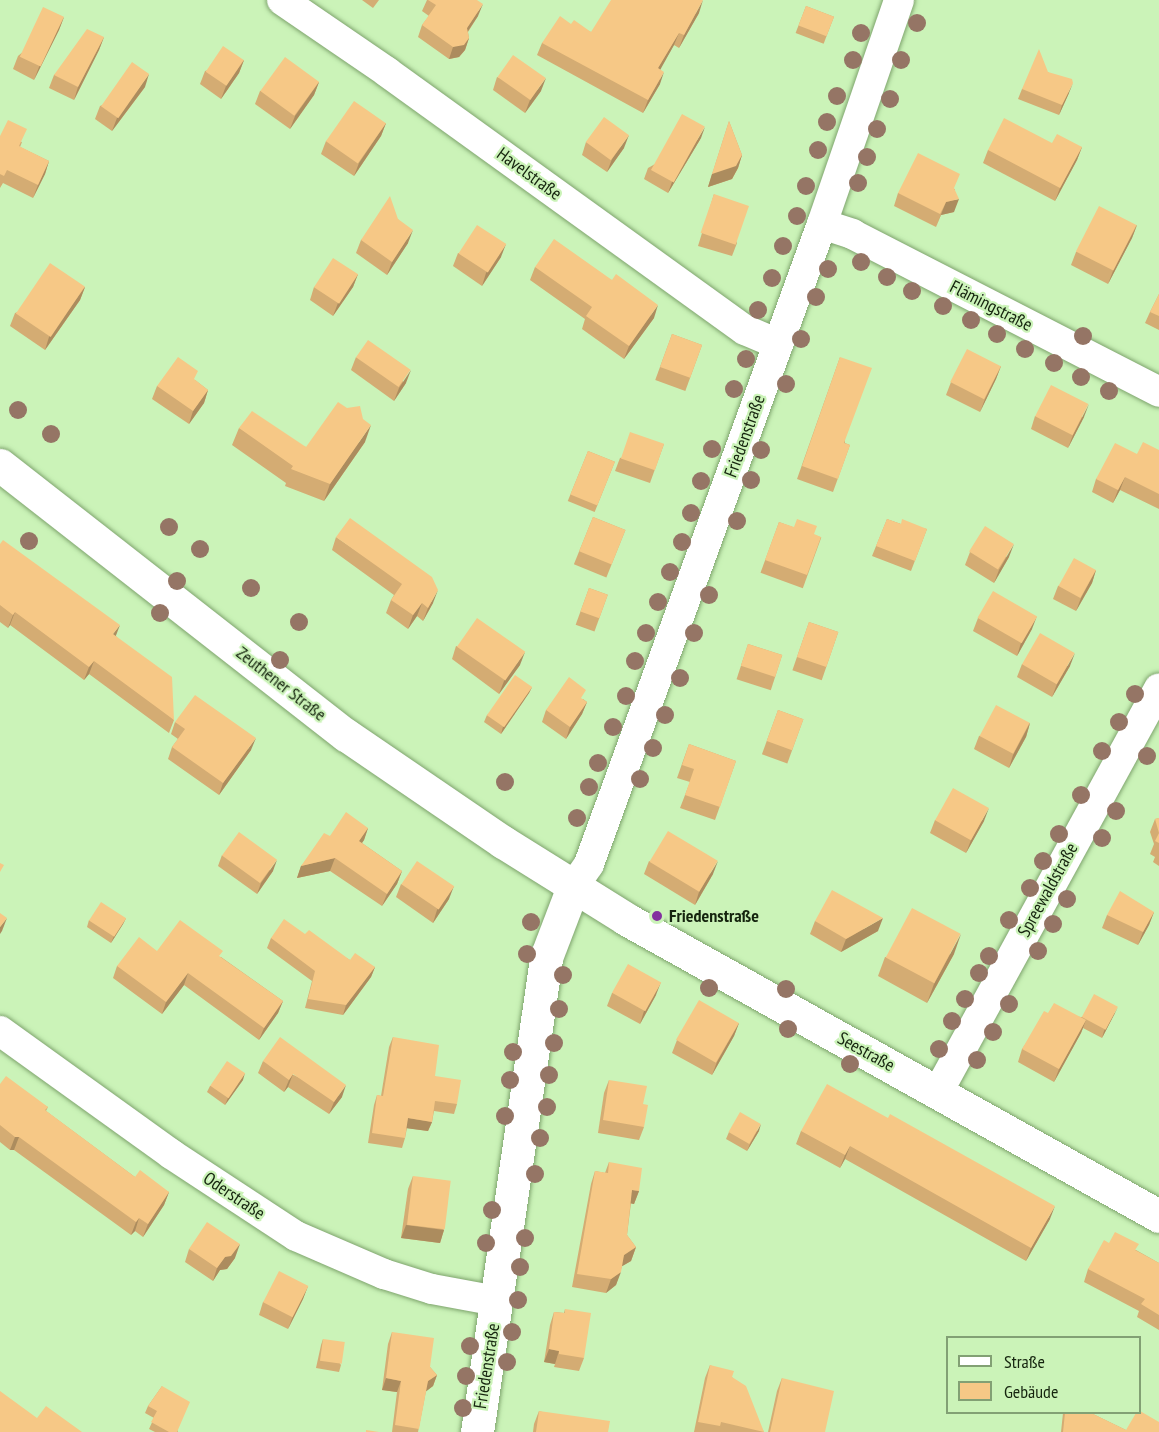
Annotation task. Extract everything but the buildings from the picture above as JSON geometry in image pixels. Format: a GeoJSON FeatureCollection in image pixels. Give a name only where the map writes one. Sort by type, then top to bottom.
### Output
{"type":"FeatureCollection","features":[{"type":"Feature","properties":{"kind":"main road","name":"Zeuthener Straße"},"geometry":{"type":"LineString","coordinates":[[0,465],[346,735],[413,783],[573,887]]}},
{"type":"Feature","properties":{"kind":"main road","name":"Seestraße"},"geometry":{"type":"LineString","coordinates":[[573,887],[1159,1216]]}},
{"type":"Feature","properties":{"kind":"main road","name":"Friedenstraße"},"geometry":{"type":"LineString","coordinates":[[477,1432],[547,955],[573,887]]}},
{"type":"Feature","properties":{"kind":"street","name":"Havelstraße"},"geometry":{"type":"LineString","coordinates":[[282,0],[387,72],[745,330],[778,344]]}},
{"type":"Feature","properties":{"kind":"street","name":"Friedenstraße"},"geometry":{"type":"LineString","coordinates":[[573,887],[590,864],[822,224],[899,0]]}},
{"type":"Feature","properties":{"kind":"street","name":"Flämingstraße"},"geometry":{"type":"LineString","coordinates":[[822,224],[852,234],[1159,392]]}},
{"type":"Feature","properties":{"kind":"street","name":"Spreewaldstraße"},"geometry":{"type":"LineString","coordinates":[[938,1092],[1159,689]]}},
{"type":"Feature","properties":{"kind":"street","name":"Oderstraße"},"geometry":{"type":"LineString","coordinates":[[0,1031],[189,1166],[296,1236],[384,1274],[432,1289],[497,1301]]}},
{"type":"Feature","properties":{"kind":"place","name":"Friedenstraße"},"geometry":{"type":"Point","coordinates":[657,916]}}]}
